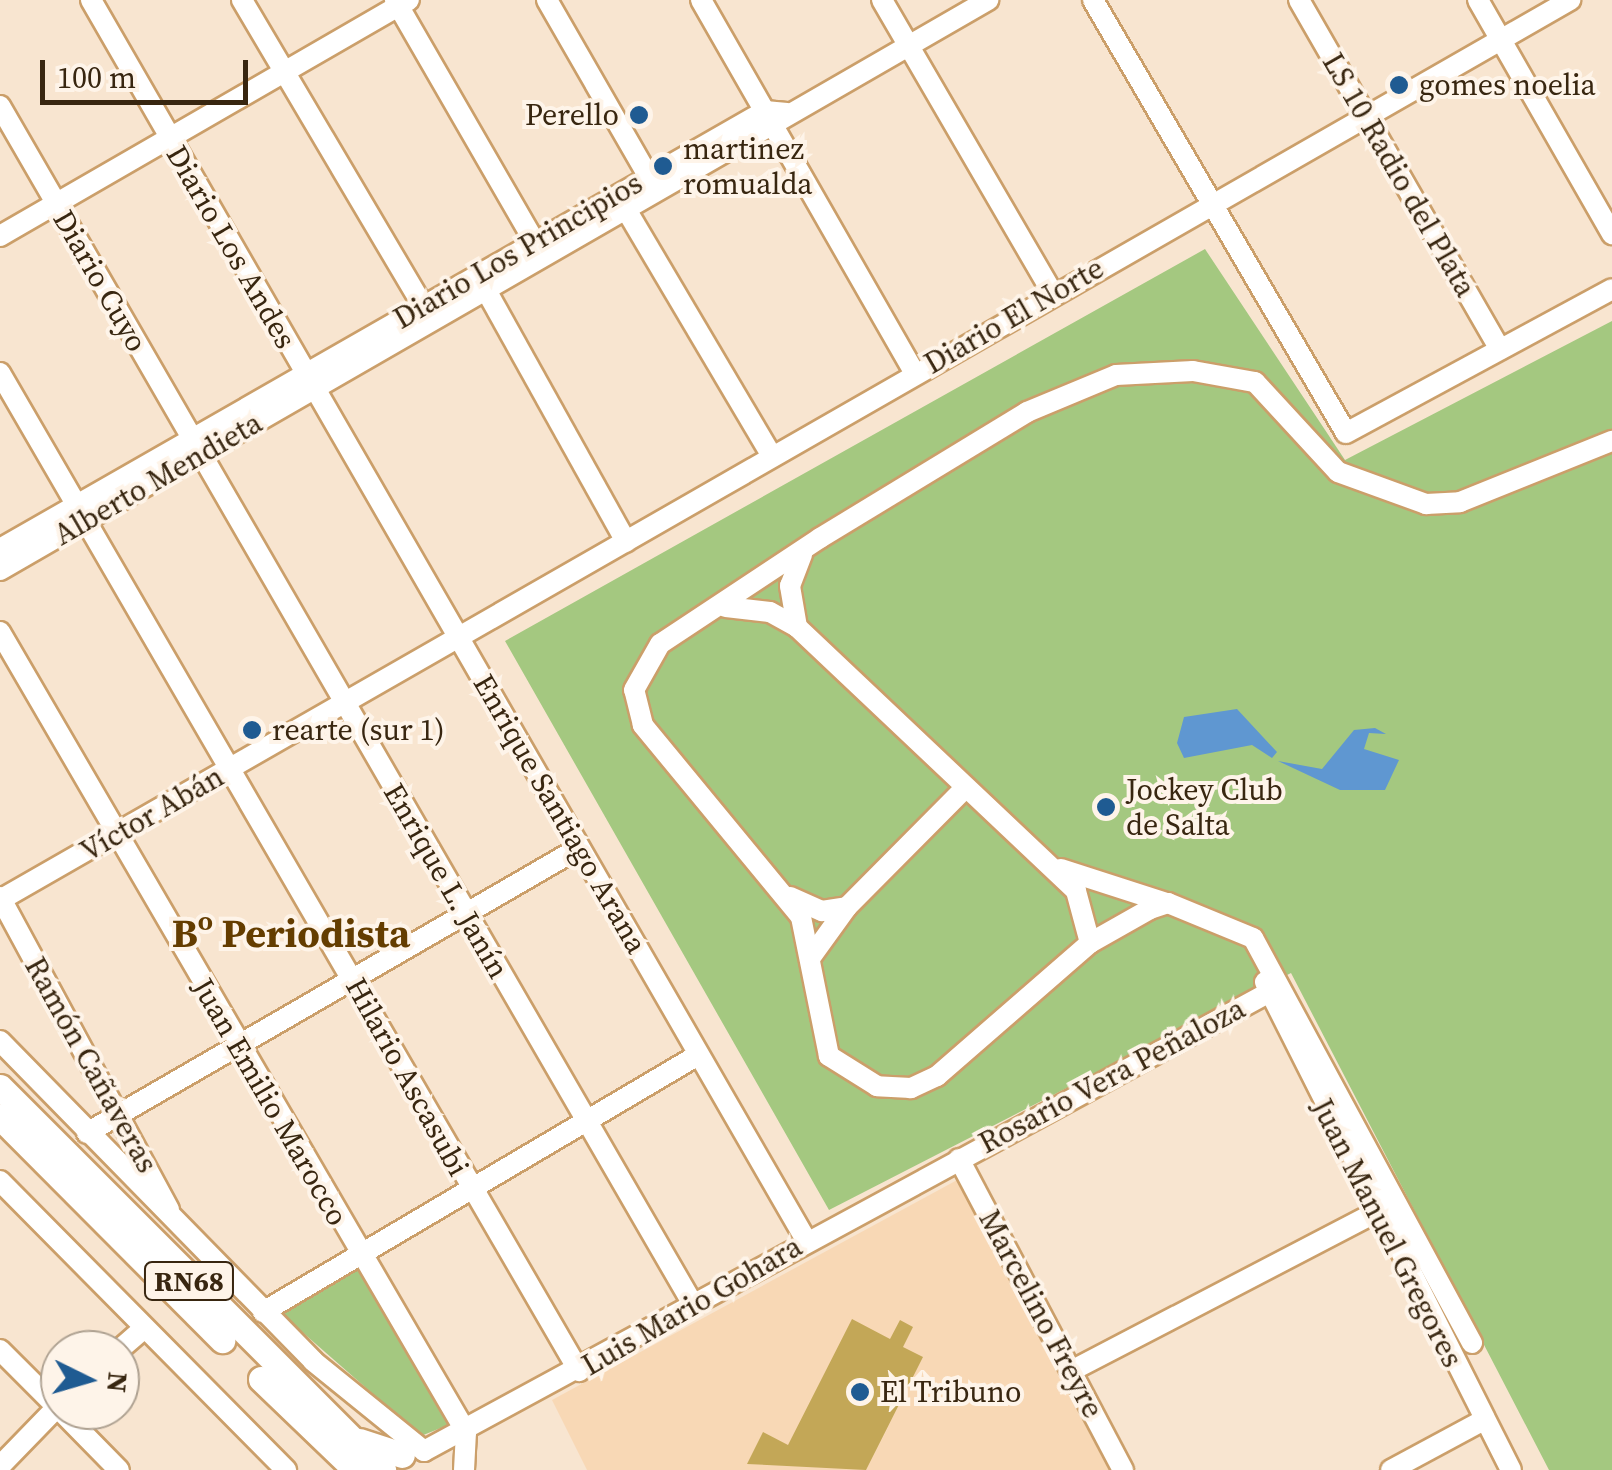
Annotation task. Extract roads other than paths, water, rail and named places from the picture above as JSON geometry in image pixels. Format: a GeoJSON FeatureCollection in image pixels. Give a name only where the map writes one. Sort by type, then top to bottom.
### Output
{"type":"FeatureCollection","features":[{"type":"Feature","properties":{"kind":"main road","name":"RN68"},"geometry":{"type":"LineString","coordinates":[[0,1087],[327,1433]]}},
{"type":"Feature","properties":{"kind":"main road","name":"RN68"},"geometry":{"type":"LineString","coordinates":[[0,1116],[327,1433],[387,1464]]}},
{"type":"Feature","properties":{"kind":"main road"},"geometry":{"type":"LineString","coordinates":[[327,1433],[387,1464]]}},
{"type":"Feature","properties":{"kind":"main road"},"geometry":{"type":"LineString","coordinates":[[327,1433],[344,1470]]}},
{"type":"Feature","properties":{"kind":"street","name":"Diario Los Andes"},"geometry":{"type":"LineString","coordinates":[[91,0],[310,380]]}},
{"type":"Feature","properties":{"kind":"street"},"geometry":{"type":"LineString","coordinates":[[242,0],[427,313]]}},
{"type":"Feature","properties":{"kind":"street"},"geometry":{"type":"LineString","coordinates":[[547,0],[653,184]]}},
{"type":"Feature","properties":{"kind":"street"},"geometry":{"type":"LineString","coordinates":[[701,0],[775,117],[915,373]]}},
{"type":"Feature","properties":{"kind":"street"},"geometry":{"type":"LineString","coordinates":[[882,0],[1053,294]]}},
{"type":"Feature","properties":{"kind":"street","name":"Diario Los Principios"},"geometry":{"type":"LineString","coordinates":[[310,380],[653,184],[988,0]]}},
{"type":"Feature","properties":{"kind":"street"},"geometry":{"type":"LineString","coordinates":[[1093,0],[1207,207],[1346,433],[1612,289]]}},
{"type":"Feature","properties":{"kind":"street","name":"LS 10 Radio del Plata"},"geometry":{"type":"LineString","coordinates":[[1299,0],[1500,349]]}},
{"type":"Feature","properties":{"kind":"street"},"geometry":{"type":"LineString","coordinates":[[1478,0],[1612,234]]}},
{"type":"Feature","properties":{"kind":"street","name":"Diario El Norte"},"geometry":{"type":"LineString","coordinates":[[460,636],[1570,0]]}},
{"type":"Feature","properties":{"kind":"street"},"geometry":{"type":"LineString","coordinates":[[0,236],[401,2],[540,250]]}},
{"type":"Feature","properties":{"kind":"street","name":"Diario Cuyo"},"geometry":{"type":"LineString","coordinates":[[0,106],[198,446]]}},
{"type":"Feature","properties":{"kind":"street"},"geometry":{"type":"LineString","coordinates":[[622,202],[771,455]]}},
{"type":"Feature","properties":{"kind":"street","name":"Diario Los Principios"},"geometry":{"type":"LineString","coordinates":[[427,313],[486,290],[540,250]]}},
{"type":"Feature","properties":{"kind":"street"},"geometry":{"type":"LineString","coordinates":[[486,290],[626,542]]}},
{"type":"Feature","properties":{"kind":"street"},"geometry":{"type":"LineString","coordinates":[[1168,903],[1090,943],[950,1067],[895,1089],[828,1056],[810,956],[790,897],[638,711],[645,658],[1027,412],[1133,372],[1255,382],[1338,472],[1426,504],[1474,497],[1612,441]]}},
{"type":"Feature","properties":{"kind":"street","name":"Hilario Ascasubi"},"geometry":{"type":"LineString","coordinates":[[0,373],[579,1370]]}},
{"type":"Feature","properties":{"kind":"street","name":"Alberto Mendieta"},"geometry":{"type":"LineString","coordinates":[[0,570],[84,512],[310,380]]}},
{"type":"Feature","properties":{"kind":"street","name":"Enrique Santiago Arana"},"geometry":{"type":"LineString","coordinates":[[310,380],[806,1240]]}},
{"type":"Feature","properties":{"kind":"street","name":"Enrique L. Janín"},"geometry":{"type":"LineString","coordinates":[[198,446],[584,1122],[694,1306]]}},
{"type":"Feature","properties":{"kind":"street","name":"Alberto Mendieta"},"geometry":{"type":"LineString","coordinates":[[0,549],[84,512]]}},
{"type":"Feature","properties":{"kind":"street"},"geometry":{"type":"LineString","coordinates":[[798,627],[790,586],[802,554]]}},
{"type":"Feature","properties":{"kind":"street"},"geometry":{"type":"LineString","coordinates":[[726,607],[770,612],[798,627],[963,790],[1046,862],[1084,901],[1090,943]]}},
{"type":"Feature","properties":{"kind":"street","name":"Juan Emilio Marocco"},"geometry":{"type":"LineString","coordinates":[[0,632],[358,1253],[466,1432]]}},
{"type":"Feature","properties":{"kind":"street","name":"Víctor Abán"},"geometry":{"type":"LineString","coordinates":[[0,899],[460,636]]}},
{"type":"Feature","properties":{"kind":"street"},"geometry":{"type":"LineString","coordinates":[[810,956],[846,907],[963,790]]}},
{"type":"Feature","properties":{"kind":"street"},"geometry":{"type":"LineString","coordinates":[[87,1132],[350,975],[579,848]]}},
{"type":"Feature","properties":{"kind":"street"},"geometry":{"type":"LineString","coordinates":[[1046,862],[1168,903],[1262,946],[1472,1343]]}},
{"type":"Feature","properties":{"kind":"street"},"geometry":{"type":"LineString","coordinates":[[790,897],[822,911],[846,907]]}},
{"type":"Feature","properties":{"kind":"street","name":"Ramón Cañaveras"},"geometry":{"type":"LineString","coordinates":[[0,899],[182,1233]]}},
{"type":"Feature","properties":{"kind":"street"},"geometry":{"type":"LineString","coordinates":[[1262,946],[1266,994]]}},
{"type":"Feature","properties":{"kind":"street","name":"Rosario Vera Peñaloza"},"geometry":{"type":"LineString","coordinates":[[959,1158],[1266,994]]}},
{"type":"Feature","properties":{"kind":"street","name":"Juan Manuel Gregores"},"geometry":{"type":"LineString","coordinates":[[1266,994],[1374,1213],[1512,1470]]}},
{"type":"Feature","properties":{"kind":"street"},"geometry":{"type":"LineString","coordinates":[[0,1041],[182,1233],[263,1312],[387,1464],[456,1470]]}},
{"type":"Feature","properties":{"kind":"street"},"geometry":{"type":"LineString","coordinates":[[263,1312],[698,1055]]}},
{"type":"Feature","properties":{"kind":"street","name":"Luis Mario Gohara"},"geometry":{"type":"LineString","coordinates":[[387,1464],[466,1432],[959,1158]]}},
{"type":"Feature","properties":{"kind":"street","name":"Marcelino Freyre"},"geometry":{"type":"LineString","coordinates":[[959,1158],[1123,1470]]}},
{"type":"Feature","properties":{"kind":"street"},"geometry":{"type":"LineString","coordinates":[[0,1182],[286,1470]]}},
{"type":"Feature","properties":{"kind":"street"},"geometry":{"type":"LineString","coordinates":[[1071,1371],[1374,1213]]}},
{"type":"Feature","properties":{"kind":"street"},"geometry":{"type":"LineString","coordinates":[[140,1332],[144,1328]]}},
{"type":"Feature","properties":{"kind":"street"},"geometry":{"type":"LineString","coordinates":[[0,1350],[40,1389]]}},
{"type":"Feature","properties":{"kind":"street"},"geometry":{"type":"LineString","coordinates":[[1391,1470],[1484,1420]]}},
{"type":"Feature","properties":{"kind":"street"},"geometry":{"type":"LineString","coordinates":[[0,1466],[40,1426]]}},
{"type":"Feature","properties":{"kind":"street"},"geometry":{"type":"LineString","coordinates":[[81,1430],[120,1470]]}},
{"type":"Feature","properties":{"kind":"street"},"geometry":{"type":"LineString","coordinates":[[464,1470],[466,1432]]}},
{"type":"Feature","properties":{"kind":"water"},"geometry":{"type":"Polygon","coordinates":[[[1237,709],[1277,752],[1272,758],[1252,745],[1184,758],[1177,743],[1184,717],[1237,709]]]}},
{"type":"Feature","properties":{"kind":"water"},"geometry":{"type":"Polygon","coordinates":[[[1375,728],[1386,734],[1369,733],[1364,749],[1399,760],[1385,790],[1340,790],[1278,761],[1322,769],[1354,730],[1375,728]]]}},
{"type":"Feature","properties":{"kind":"place","name":"gomes noelia"},"geometry":{"type":"Point","coordinates":[1399,85]}},
{"type":"Feature","properties":{"kind":"place","name":"Perello"},"geometry":{"type":"Point","coordinates":[639,115]}},
{"type":"Feature","properties":{"kind":"place","name":"martinez romualda"},"geometry":{"type":"Point","coordinates":[663,166]}},
{"type":"Feature","properties":{"kind":"place","name":"rearte (sur 1)"},"geometry":{"type":"Point","coordinates":[252,730]}},
{"type":"Feature","properties":{"kind":"place","name":"Jockey Club de Salta"},"geometry":{"type":"Point","coordinates":[1106,807]}},
{"type":"Feature","properties":{"kind":"place","name":"El Tribuno"},"geometry":{"type":"Point","coordinates":[860,1392]}},
{"type":"Feature","properties":{"kind":"district","name":"Bº Periodista"},"geometry":{"type":"Point","coordinates":[291,933]}}]}
